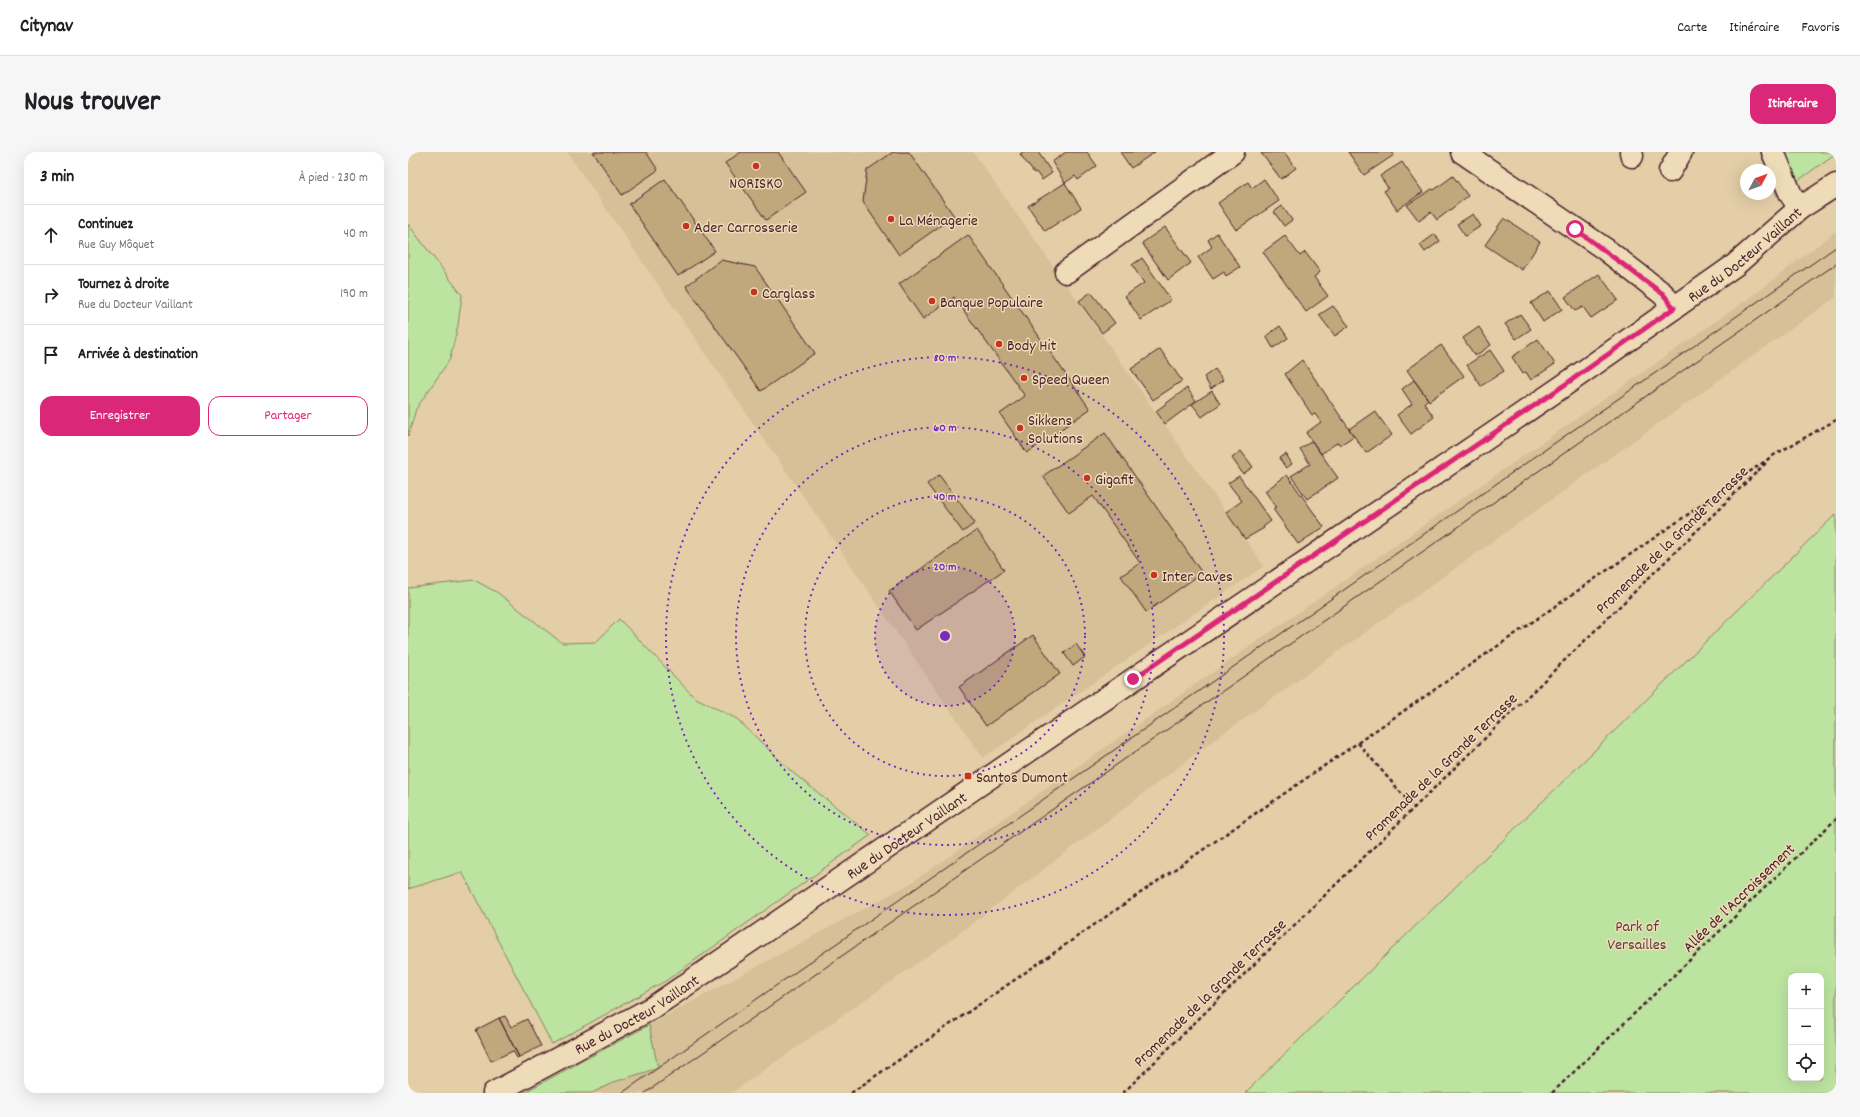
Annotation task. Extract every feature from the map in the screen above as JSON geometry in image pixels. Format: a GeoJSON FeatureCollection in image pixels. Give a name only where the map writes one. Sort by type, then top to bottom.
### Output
{"type":"FeatureCollection","features":[{"type":"Feature","properties":{"kind":"main road"},"geometry":{"type":"LineString","coordinates":[[1066,272],[1233,152]]}},
{"type":"Feature","properties":{"kind":"main road"},"geometry":{"type":"LineString","coordinates":[[1462,152],[1605,249],[1663,294],[1674,308]]}},
{"type":"Feature","properties":{"kind":"main road"},"geometry":{"type":"LineString","coordinates":[[1670,171],[1681,152]]}},
{"type":"Feature","properties":{"kind":"main road"},"geometry":{"type":"LineString","coordinates":[[1773,152],[1791,195],[1800,208]]}},
{"type":"Feature","properties":{"kind":"main road","name":"Rue du Docteur Vaillant"},"geometry":{"type":"LineString","coordinates":[[494,1093],[652,1008],[1563,386],[1735,265],[1800,208],[1836,185]]}},
{"type":"Feature","properties":{"kind":"path"},"geometry":{"type":"LineString","coordinates":[[851,1093],[1774,455],[1836,420]]}},
{"type":"Feature","properties":{"kind":"path","name":"Promenade de la Grande Terrasse"},"geometry":{"type":"LineString","coordinates":[[1123,1093],[1774,455]]}},
{"type":"Feature","properties":{"kind":"path"},"geometry":{"type":"LineString","coordinates":[[1358,743],[1414,808]]}},
{"type":"Feature","properties":{"kind":"path","name":"Allée de l'Accroissement"},"geometry":{"type":"LineString","coordinates":[[1552,1093],[1836,819]]}},
{"type":"Feature","properties":{"kind":"shaded area"},"geometry":{"type":"Polygon","coordinates":[[[567,152],[973,152],[1264,566],[983,758],[567,152]]]}},
{"type":"Feature","properties":{"kind":"shaded area"},"geometry":{"type":"Polygon","coordinates":[[[1836,231],[1836,297],[1214,740],[945,944],[731,1093],[523,1093],[908,885],[1755,294],[1836,231]]]}},
{"type":"Feature","properties":{"kind":"green space"},"geometry":{"type":"Polygon","coordinates":[[[1760,152],[1836,152],[1777,196],[1776,164],[1765,164],[1760,152]]]}},
{"type":"Feature","properties":{"kind":"green space"},"geometry":{"type":"Polygon","coordinates":[[[408,224],[462,295],[458,325],[450,359],[416,409],[408,436],[408,224]]]}},
{"type":"Feature","properties":{"kind":"green space","name":"Park of Versailles"},"geometry":{"type":"Polygon","coordinates":[[[1836,514],[1836,1093],[1245,1093],[1836,514]]]}},
{"type":"Feature","properties":{"kind":"green space"},"geometry":{"type":"Polygon","coordinates":[[[474,580],[498,593],[562,643],[596,642],[619,619],[694,697],[737,719],[792,772],[871,835],[667,980],[552,1044],[462,872],[408,889],[408,588],[474,580]]]}},
{"type":"Feature","properties":{"kind":"green space"},"geometry":{"type":"Polygon","coordinates":[[[649,1025],[658,1068],[614,1082],[592,1093],[523,1093],[649,1025]]]}},
{"type":"Feature","properties":{"kind":"building"},"geometry":{"type":"Polygon","coordinates":[[[593,152],[646,152],[658,170],[622,195],[593,152]]]}},
{"type":"Feature","properties":{"kind":"building"},"geometry":{"type":"Polygon","coordinates":[[[741,152],[778,152],[806,192],[766,220],[725,163],[741,152]]]}},
{"type":"Feature","properties":{"kind":"building"},"geometry":{"type":"Polygon","coordinates":[[[893,152],[909,152],[954,216],[899,255],[863,202],[867,170],[893,152]]]}},
{"type":"Feature","properties":{"kind":"building"},"geometry":{"type":"Polygon","coordinates":[[[1023,152],[1038,152],[1052,173],[1042,180],[1036,172],[1034,173],[1020,154],[1023,152]]]}},
{"type":"Feature","properties":{"kind":"building"},"geometry":{"type":"Polygon","coordinates":[[[1066,152],[1087,152],[1097,166],[1078,180],[1075,176],[1065,183],[1052,162],[1066,152]]]}},
{"type":"Feature","properties":{"kind":"building"},"geometry":{"type":"Polygon","coordinates":[[[1120,152],[1155,152],[1131,168],[1120,152]]]}},
{"type":"Feature","properties":{"kind":"building"},"geometry":{"type":"Polygon","coordinates":[[[1284,152],[1296,168],[1281,179],[1261,153],[1284,152]]]}},
{"type":"Feature","properties":{"kind":"building"},"geometry":{"type":"Polygon","coordinates":[[[1348,152],[1392,152],[1394,155],[1364,175],[1348,152]]]}},
{"type":"Feature","properties":{"kind":"building"},"geometry":{"type":"Polygon","coordinates":[[[1402,162],[1423,192],[1397,210],[1384,191],[1388,188],[1380,176],[1402,162]]]}},
{"type":"Feature","properties":{"kind":"building"},"geometry":{"type":"Polygon","coordinates":[[[1453,176],[1468,196],[1437,220],[1431,212],[1419,221],[1407,205],[1432,189],[1434,190],[1453,176]]]}},
{"type":"Feature","properties":{"kind":"building"},"geometry":{"type":"Polygon","coordinates":[[[665,179],[715,251],[678,276],[629,204],[665,179]]]}},
{"type":"Feature","properties":{"kind":"building"},"geometry":{"type":"Polygon","coordinates":[[[1264,179],[1279,201],[1236,230],[1218,203],[1248,182],[1252,188],[1264,179]]]}},
{"type":"Feature","properties":{"kind":"building"},"geometry":{"type":"Polygon","coordinates":[[[1065,183],[1081,208],[1045,231],[1028,206],[1065,183]]]}},
{"type":"Feature","properties":{"kind":"building"},"geometry":{"type":"Polygon","coordinates":[[[1282,206],[1292,220],[1284,226],[1274,212],[1282,206]]]}},
{"type":"Feature","properties":{"kind":"building"},"geometry":{"type":"Polygon","coordinates":[[[1473,214],[1481,226],[1465,236],[1457,224],[1473,214]]]}},
{"type":"Feature","properties":{"kind":"building"},"geometry":{"type":"Polygon","coordinates":[[[1504,218],[1540,242],[1522,270],[1485,245],[1504,218]]]}},
{"type":"Feature","properties":{"kind":"building"},"geometry":{"type":"Polygon","coordinates":[[[1165,227],[1191,263],[1168,280],[1142,243],[1165,227]]]}},
{"type":"Feature","properties":{"kind":"building"},"geometry":{"type":"Polygon","coordinates":[[[1217,233],[1240,267],[1226,276],[1224,272],[1213,279],[1198,257],[1212,247],[1208,240],[1217,233]]]}},
{"type":"Feature","properties":{"kind":"building"},"geometry":{"type":"Polygon","coordinates":[[[1435,234],[1440,241],[1425,252],[1420,245],[1435,234]]]}},
{"type":"Feature","properties":{"kind":"building"},"geometry":{"type":"Polygon","coordinates":[[[968,235],[1090,409],[1027,453],[1000,414],[1025,396],[954,297],[923,319],[899,284],[968,235]]]}},
{"type":"Feature","properties":{"kind":"building"},"geometry":{"type":"Polygon","coordinates":[[[1285,236],[1300,256],[1305,252],[1320,272],[1314,277],[1328,296],[1306,312],[1263,252],[1285,236]]]}},
{"type":"Feature","properties":{"kind":"building"},"geometry":{"type":"Polygon","coordinates":[[[1142,258],[1171,300],[1141,320],[1125,296],[1144,283],[1132,265],[1142,258]]]}},
{"type":"Feature","properties":{"kind":"building"},"geometry":{"type":"Polygon","coordinates":[[[721,260],[755,267],[815,353],[761,391],[686,286],[721,260]]]}},
{"type":"Feature","properties":{"kind":"building"},"geometry":{"type":"Polygon","coordinates":[[[1599,274],[1618,300],[1591,318],[1583,307],[1575,311],[1565,297],[1599,274]]]}},
{"type":"Feature","properties":{"kind":"building"},"geometry":{"type":"Polygon","coordinates":[[[1550,291],[1562,309],[1543,322],[1531,303],[1550,291]]]}},
{"type":"Feature","properties":{"kind":"building"},"geometry":{"type":"Polygon","coordinates":[[[1091,292],[1115,323],[1102,333],[1079,301],[1091,292]]]}},
{"type":"Feature","properties":{"kind":"building"},"geometry":{"type":"Polygon","coordinates":[[[1333,306],[1349,326],[1335,336],[1319,315],[1333,306]]]}},
{"type":"Feature","properties":{"kind":"building"},"geometry":{"type":"Polygon","coordinates":[[[1520,314],[1531,329],[1516,339],[1505,324],[1520,314]]]}},
{"type":"Feature","properties":{"kind":"building"},"geometry":{"type":"Polygon","coordinates":[[[1280,326],[1288,338],[1273,348],[1266,336],[1280,326]]]}},
{"type":"Feature","properties":{"kind":"building"},"geometry":{"type":"Polygon","coordinates":[[[1479,327],[1491,345],[1475,356],[1463,338],[1479,327]]]}},
{"type":"Feature","properties":{"kind":"building"},"geometry":{"type":"Polygon","coordinates":[[[1538,339],[1555,364],[1531,380],[1526,372],[1523,374],[1512,357],[1538,339]]]}},
{"type":"Feature","properties":{"kind":"building"},"geometry":{"type":"Polygon","coordinates":[[[1441,345],[1464,376],[1429,401],[1407,370],[1441,345]]]}},
{"type":"Feature","properties":{"kind":"building"},"geometry":{"type":"Polygon","coordinates":[[[1160,349],[1182,381],[1153,400],[1131,369],[1160,349]]]}},
{"type":"Feature","properties":{"kind":"building"},"geometry":{"type":"Polygon","coordinates":[[[1490,350],[1504,371],[1481,386],[1467,365],[1490,350]]]}},
{"type":"Feature","properties":{"kind":"building"},"geometry":{"type":"Polygon","coordinates":[[[1302,360],[1354,436],[1340,445],[1338,442],[1321,454],[1306,433],[1321,422],[1315,414],[1312,415],[1285,374],[1302,360]]]}},
{"type":"Feature","properties":{"kind":"building"},"geometry":{"type":"Polygon","coordinates":[[[1215,369],[1223,380],[1211,389],[1204,377],[1215,369]]]}},
{"type":"Feature","properties":{"kind":"building"},"geometry":{"type":"Polygon","coordinates":[[[1414,380],[1428,399],[1424,403],[1434,417],[1411,434],[1397,415],[1412,404],[1402,389],[1414,380]]]}},
{"type":"Feature","properties":{"kind":"building"},"geometry":{"type":"Polygon","coordinates":[[[1187,388],[1196,401],[1165,424],[1156,411],[1187,388]]]}},
{"type":"Feature","properties":{"kind":"building"},"geometry":{"type":"Polygon","coordinates":[[[1212,391],[1220,404],[1202,417],[1192,404],[1212,391]]]}},
{"type":"Feature","properties":{"kind":"building"},"geometry":{"type":"Polygon","coordinates":[[[1375,411],[1392,435],[1366,453],[1349,429],[1375,411]]]}},
{"type":"Feature","properties":{"kind":"building"},"geometry":{"type":"Polygon","coordinates":[[[1105,433],[1202,573],[1146,612],[1121,576],[1140,563],[1093,496],[1069,513],[1043,476],[1105,433]]]}},
{"type":"Feature","properties":{"kind":"building"},"geometry":{"type":"Polygon","coordinates":[[[1312,441],[1338,478],[1307,499],[1291,476],[1310,464],[1300,449],[1312,441]]]}},
{"type":"Feature","properties":{"kind":"building"},"geometry":{"type":"Polygon","coordinates":[[[1241,451],[1253,467],[1243,474],[1232,458],[1241,451]]]}},
{"type":"Feature","properties":{"kind":"building"},"geometry":{"type":"Polygon","coordinates":[[[1286,454],[1292,464],[1286,468],[1279,458],[1286,454]]]}},
{"type":"Feature","properties":{"kind":"building"},"geometry":{"type":"Polygon","coordinates":[[[939,475],[975,523],[963,532],[927,484],[939,475]]]}},
{"type":"Feature","properties":{"kind":"building"},"geometry":{"type":"Polygon","coordinates":[[[1287,475],[1324,527],[1298,544],[1273,509],[1276,507],[1265,491],[1287,475]]]}},
{"type":"Feature","properties":{"kind":"building"},"geometry":{"type":"Polygon","coordinates":[[[1239,476],[1271,521],[1263,527],[1264,528],[1245,539],[1226,512],[1242,501],[1228,483],[1239,476]]]}},
{"type":"Feature","properties":{"kind":"building"},"geometry":{"type":"Polygon","coordinates":[[[977,530],[1004,570],[916,630],[889,591],[977,530]]]}},
{"type":"Feature","properties":{"kind":"building"},"geometry":{"type":"Polygon","coordinates":[[[1033,635],[1060,674],[986,726],[959,687],[1033,635]]]}},
{"type":"Feature","properties":{"kind":"building"},"geometry":{"type":"Polygon","coordinates":[[[1076,644],[1085,657],[1073,666],[1064,653],[1076,644]]]}},
{"type":"Feature","properties":{"kind":"building"},"geometry":{"type":"Polygon","coordinates":[[[505,1016],[511,1027],[527,1019],[541,1046],[519,1057],[499,1018],[505,1016]]]}},
{"type":"Feature","properties":{"kind":"building"},"geometry":{"type":"Polygon","coordinates":[[[499,1018],[519,1057],[517,1058],[513,1051],[491,1061],[476,1030],[499,1018]]]}},
{"type":"Feature","properties":{"kind":"tram line"},"geometry":{"type":"LineString","coordinates":[[622,1093],[1836,247]]}},
{"type":"Feature","properties":{"kind":"tram line"},"geometry":{"type":"LineString","coordinates":[[645,1093],[1836,264]]}},
{"type":"Feature","properties":{"kind":"place","name":"NORISKO"},"geometry":{"type":"Point","coordinates":[756,166]}},
{"type":"Feature","properties":{"kind":"place","name":"La Ménagerie"},"geometry":{"type":"Point","coordinates":[891,219]}},
{"type":"Feature","properties":{"kind":"place","name":"Ader Carrosserie"},"geometry":{"type":"Point","coordinates":[686,226]}},
{"type":"Feature","properties":{"kind":"place","name":"Carglass"},"geometry":{"type":"Point","coordinates":[754,292]}},
{"type":"Feature","properties":{"kind":"place","name":"Banque Populaire"},"geometry":{"type":"Point","coordinates":[932,301]}},
{"type":"Feature","properties":{"kind":"place","name":"Body Hit"},"geometry":{"type":"Point","coordinates":[999,344]}},
{"type":"Feature","properties":{"kind":"place","name":"Speed Queen"},"geometry":{"type":"Point","coordinates":[1024,378]}},
{"type":"Feature","properties":{"kind":"place","name":"Sikkens Solutions"},"geometry":{"type":"Point","coordinates":[1020,428]}},
{"type":"Feature","properties":{"kind":"place","name":"Gigafit"},"geometry":{"type":"Point","coordinates":[1087,478]}},
{"type":"Feature","properties":{"kind":"place","name":"Inter Caves"},"geometry":{"type":"Point","coordinates":[1154,575]}},
{"type":"Feature","properties":{"kind":"place","name":"Santos Dumont"},"geometry":{"type":"Point","coordinates":[968,776]}},
{"type":"Feature","properties":{"kind":"route"},"geometry":{"type":"LineString","coordinates":[[1133,679],[1563,386],[1674,308],[1663,294],[1605,249],[1575,229]]}}]}
